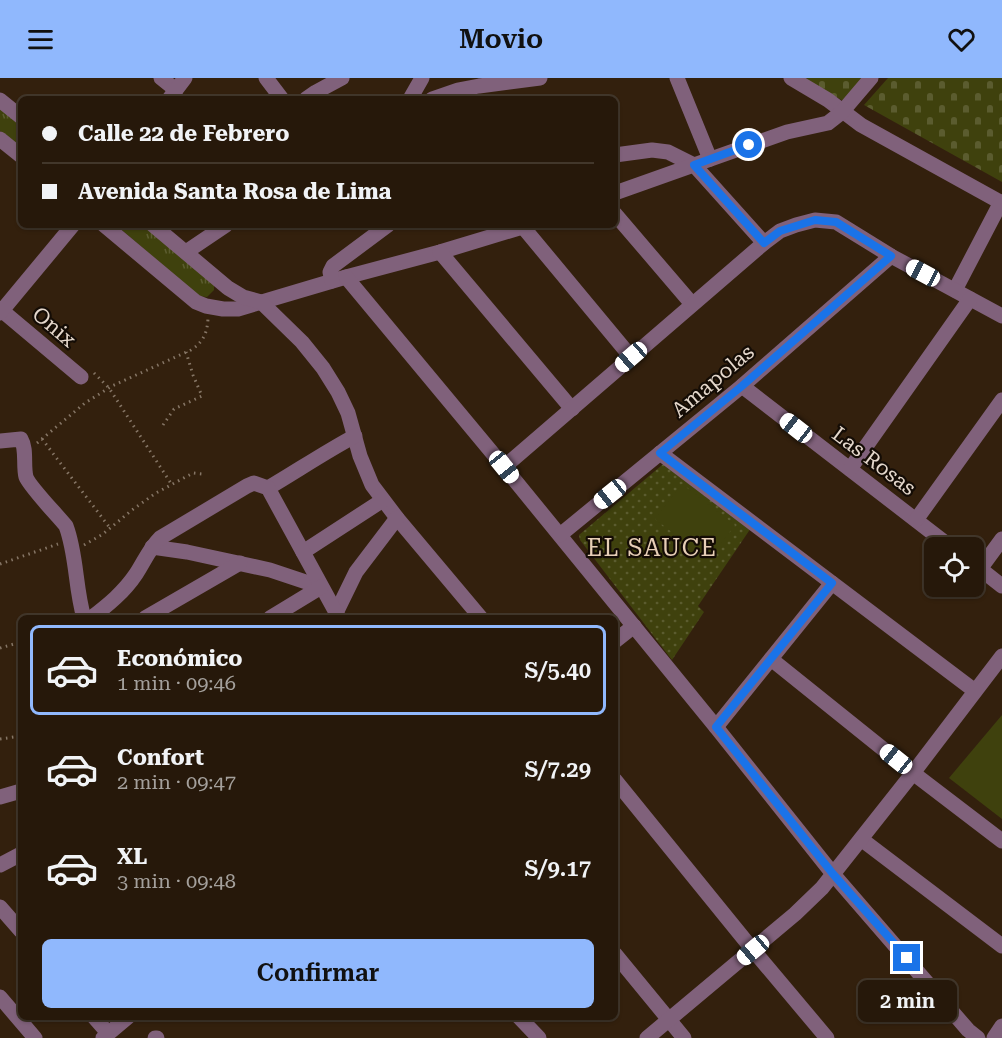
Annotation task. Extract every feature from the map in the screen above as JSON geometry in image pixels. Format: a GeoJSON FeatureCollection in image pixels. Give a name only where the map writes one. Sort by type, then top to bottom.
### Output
{"type":"FeatureCollection","features":[{"type":"Feature","properties":{"kind":"street"},"geometry":{"type":"LineString","coordinates":[[161,78],[177,89]]}},
{"type":"Feature","properties":{"kind":"street"},"geometry":{"type":"LineString","coordinates":[[266,78],[280,96]]}},
{"type":"Feature","properties":{"kind":"street"},"geometry":{"type":"LineString","coordinates":[[310,96],[342,78]]}},
{"type":"Feature","properties":{"kind":"street"},"geometry":{"type":"LineString","coordinates":[[412,96],[422,78]]}},
{"type":"Feature","properties":{"kind":"street"},"geometry":{"type":"LineString","coordinates":[[441,96],[479,86],[540,78]]}},
{"type":"Feature","properties":{"kind":"street"},"geometry":{"type":"LineString","coordinates":[[677,78],[710,159]]}},
{"type":"Feature","properties":{"kind":"street"},"geometry":{"type":"LineString","coordinates":[[791,78],[828,100],[861,125],[1001,203],[955,290]]}},
{"type":"Feature","properties":{"kind":"street"},"geometry":{"type":"LineString","coordinates":[[618,192],[787,132],[828,123],[842,112],[871,78]]}},
{"type":"Feature","properties":{"kind":"street"},"geometry":{"type":"LineString","coordinates":[[0,100],[18,115]]}},
{"type":"Feature","properties":{"kind":"street"},"geometry":{"type":"LineString","coordinates":[[0,139],[18,154]]}},
{"type":"Feature","properties":{"kind":"street"},"geometry":{"type":"LineString","coordinates":[[618,155],[652,150],[668,152],[694,165],[764,243]]}},
{"type":"Feature","properties":{"kind":"street"},"geometry":{"type":"LineString","coordinates":[[618,218],[692,304]]}},
{"type":"Feature","properties":{"kind":"street"},"geometry":{"type":"LineString","coordinates":[[504,467],[764,243],[780,231],[815,220],[836,222],[891,256],[1002,316]]}},
{"type":"Feature","properties":{"kind":"street"},"geometry":{"type":"LineString","coordinates":[[1,311],[70,228]]}},
{"type":"Feature","properties":{"kind":"street"},"geometry":{"type":"LineString","coordinates":[[108,228],[196,302],[223,309],[238,309],[519,228]]}},
{"type":"Feature","properties":{"kind":"street"},"geometry":{"type":"LineString","coordinates":[[157,228],[228,288],[243,297],[261,302],[302,342],[323,368],[338,392],[348,413],[360,456],[372,485],[478,615]]}},
{"type":"Feature","properties":{"kind":"street"},"geometry":{"type":"LineString","coordinates":[[186,252],[222,228]]}},
{"type":"Feature","properties":{"kind":"street"},"geometry":{"type":"LineString","coordinates":[[384,228],[339,260],[330,272],[339,279],[504,467],[833,874],[968,1030],[978,1038]]}},
{"type":"Feature","properties":{"kind":"street"},"geometry":{"type":"LineString","coordinates":[[528,228],[631,357]]}},
{"type":"Feature","properties":{"kind":"street"},"geometry":{"type":"LineString","coordinates":[[440,252],[572,409]]}},
{"type":"Feature","properties":{"kind":"street","name":"Amapolas"},"geometry":{"type":"LineString","coordinates":[[560,535],[742,386],[891,256]]}},
{"type":"Feature","properties":{"kind":"street"},"geometry":{"type":"LineString","coordinates":[[850,469],[970,299]]}},
{"type":"Feature","properties":{"kind":"street","name":"Onix"},"geometry":{"type":"LineString","coordinates":[[1,311],[79,375]]}},
{"type":"Feature","properties":{"kind":"street","name":"Las Rosas"},"geometry":{"type":"LineString","coordinates":[[742,386],[938,537]]}},
{"type":"Feature","properties":{"kind":"street"},"geometry":{"type":"LineString","coordinates":[[916,520],[1002,400]]}},
{"type":"Feature","properties":{"kind":"street"},"geometry":{"type":"LineString","coordinates":[[268,488],[355,436]]}},
{"type":"Feature","properties":{"kind":"street"},"geometry":{"type":"LineString","coordinates":[[0,441],[21,439],[27,479],[66,526],[83,615]]}},
{"type":"Feature","properties":{"kind":"street"},"geometry":{"type":"LineString","coordinates":[[660,453],[975,692]]}},
{"type":"Feature","properties":{"kind":"street"},"geometry":{"type":"LineString","coordinates":[[95,615],[126,588],[160,538],[254,483],[268,488],[337,615]]}},
{"type":"Feature","properties":{"kind":"street"},"geometry":{"type":"LineString","coordinates":[[303,552],[383,500]]}},
{"type":"Feature","properties":{"kind":"street"},"geometry":{"type":"LineString","coordinates":[[338,615],[356,572],[397,518]]}},
{"type":"Feature","properties":{"kind":"street"},"geometry":{"type":"LineString","coordinates":[[984,558],[1002,538]]}},
{"type":"Feature","properties":{"kind":"street"},"geometry":{"type":"LineString","coordinates":[[152,547],[240,563],[288,575],[321,587]]}},
{"type":"Feature","properties":{"kind":"street"},"geometry":{"type":"LineString","coordinates":[[150,615],[240,563]]}},
{"type":"Feature","properties":{"kind":"street"},"geometry":{"type":"LineString","coordinates":[[984,572],[1002,586]]}},
{"type":"Feature","properties":{"kind":"street"},"geometry":{"type":"LineString","coordinates":[[716,727],[832,583]]}},
{"type":"Feature","properties":{"kind":"street"},"geometry":{"type":"LineString","coordinates":[[275,615],[321,587]]}},
{"type":"Feature","properties":{"kind":"street"},"geometry":{"type":"LineString","coordinates":[[618,639],[634,626]]}},
{"type":"Feature","properties":{"kind":"street"},"geometry":{"type":"LineString","coordinates":[[647,1038],[795,914],[822,888],[1002,656]]}},
{"type":"Feature","properties":{"kind":"street"},"geometry":{"type":"LineString","coordinates":[[771,659],[1002,841]]}},
{"type":"Feature","properties":{"kind":"street"},"geometry":{"type":"LineString","coordinates":[[618,784],[828,1038]]}},
{"type":"Feature","properties":{"kind":"street"},"geometry":{"type":"LineString","coordinates":[[0,797],[18,792]]}},
{"type":"Feature","properties":{"kind":"street"},"geometry":{"type":"LineString","coordinates":[[861,839],[1002,946]]}},
{"type":"Feature","properties":{"kind":"street"},"geometry":{"type":"LineString","coordinates":[[0,865],[18,856]]}},
{"type":"Feature","properties":{"kind":"street"},"geometry":{"type":"LineString","coordinates":[[0,907],[18,928]]}},
{"type":"Feature","properties":{"kind":"street"},"geometry":{"type":"LineString","coordinates":[[618,958],[684,1038]]}},
{"type":"Feature","properties":{"kind":"street"},"geometry":{"type":"LineString","coordinates":[[0,997],[18,1018]]}},
{"type":"Feature","properties":{"kind":"street"},"geometry":{"type":"LineString","coordinates":[[20,1020],[35,1038]]}},
{"type":"Feature","properties":{"kind":"street"},"geometry":{"type":"LineString","coordinates":[[96,1020],[105,1036],[124,1020]]}},
{"type":"Feature","properties":{"kind":"street"},"geometry":{"type":"LineString","coordinates":[[522,1020],[539,1038]]}},
{"type":"Feature","properties":{"kind":"street"},"geometry":{"type":"LineString","coordinates":[[994,1038],[1002,1026]]}},
{"type":"Feature","properties":{"kind":"path"},"geometry":{"type":"LineString","coordinates":[[23,452],[85,403],[109,388],[201,343],[207,329],[210,307]]}},
{"type":"Feature","properties":{"kind":"path"},"geometry":{"type":"LineString","coordinates":[[163,425],[174,409],[202,396],[186,352]]}},
{"type":"Feature","properties":{"kind":"path"},"geometry":{"type":"LineString","coordinates":[[79,375],[87,365],[109,388],[172,484]]}},
{"type":"Feature","properties":{"kind":"path"},"geometry":{"type":"LineString","coordinates":[[42,439],[110,528]]}},
{"type":"Feature","properties":{"kind":"path"},"geometry":{"type":"LineString","coordinates":[[72,552],[103,534],[156,493],[193,473],[202,474]]}},
{"type":"Feature","properties":{"kind":"path"},"geometry":{"type":"LineString","coordinates":[[0,564],[58,544],[66,526]]}},
{"type":"Feature","properties":{"kind":"path"},"geometry":{"type":"LineString","coordinates":[[0,648],[18,643]]}},
{"type":"Feature","properties":{"kind":"path"},"geometry":{"type":"LineString","coordinates":[[0,739],[18,736]]}},
{"type":"Feature","properties":{"kind":"green space"},"geometry":{"type":"Polygon","coordinates":[[[802,78],[867,78],[847,103],[802,78]]]}},
{"type":"Feature","properties":{"kind":"green space"},"geometry":{"type":"Polygon","coordinates":[[[888,78],[1002,78],[1002,182],[864,105],[888,78]]]}},
{"type":"Feature","properties":{"kind":"green space"},"geometry":{"type":"Polygon","coordinates":[[[0,107],[18,122],[18,146],[0,131],[0,107]]]}},
{"type":"Feature","properties":{"kind":"green space"},"geometry":{"type":"Polygon","coordinates":[[[120,228],[146,228],[214,284],[214,290],[207,297],[199,296],[120,228]]]}},
{"type":"Feature","properties":{"kind":"green space"},"geometry":{"type":"Polygon","coordinates":[[[668,460],[753,525],[698,606],[704,612],[672,660],[580,540],[579,535],[668,460]]]}},
{"type":"Feature","properties":{"kind":"green space"},"geometry":{"type":"Polygon","coordinates":[[[682,484],[735,525],[708,560],[655,519],[682,484]]]}},
{"type":"Feature","properties":{"kind":"green space"},"geometry":{"type":"Polygon","coordinates":[[[1002,715],[1002,819],[949,778],[1002,715]]]}},
{"type":"Feature","properties":{"kind":"district","name":"EL SAUCE"},"geometry":{"type":"Point","coordinates":[652,548]}},
{"type":"Feature","properties":{"kind":"route"},"geometry":{"type":"LineString","coordinates":[[749,145],[694,165],[764,243],[780,231],[796,225],[815,220],[836,222],[891,256],[742,386],[660,453],[832,583],[716,727],[833,874],[907,958]]}}]}
